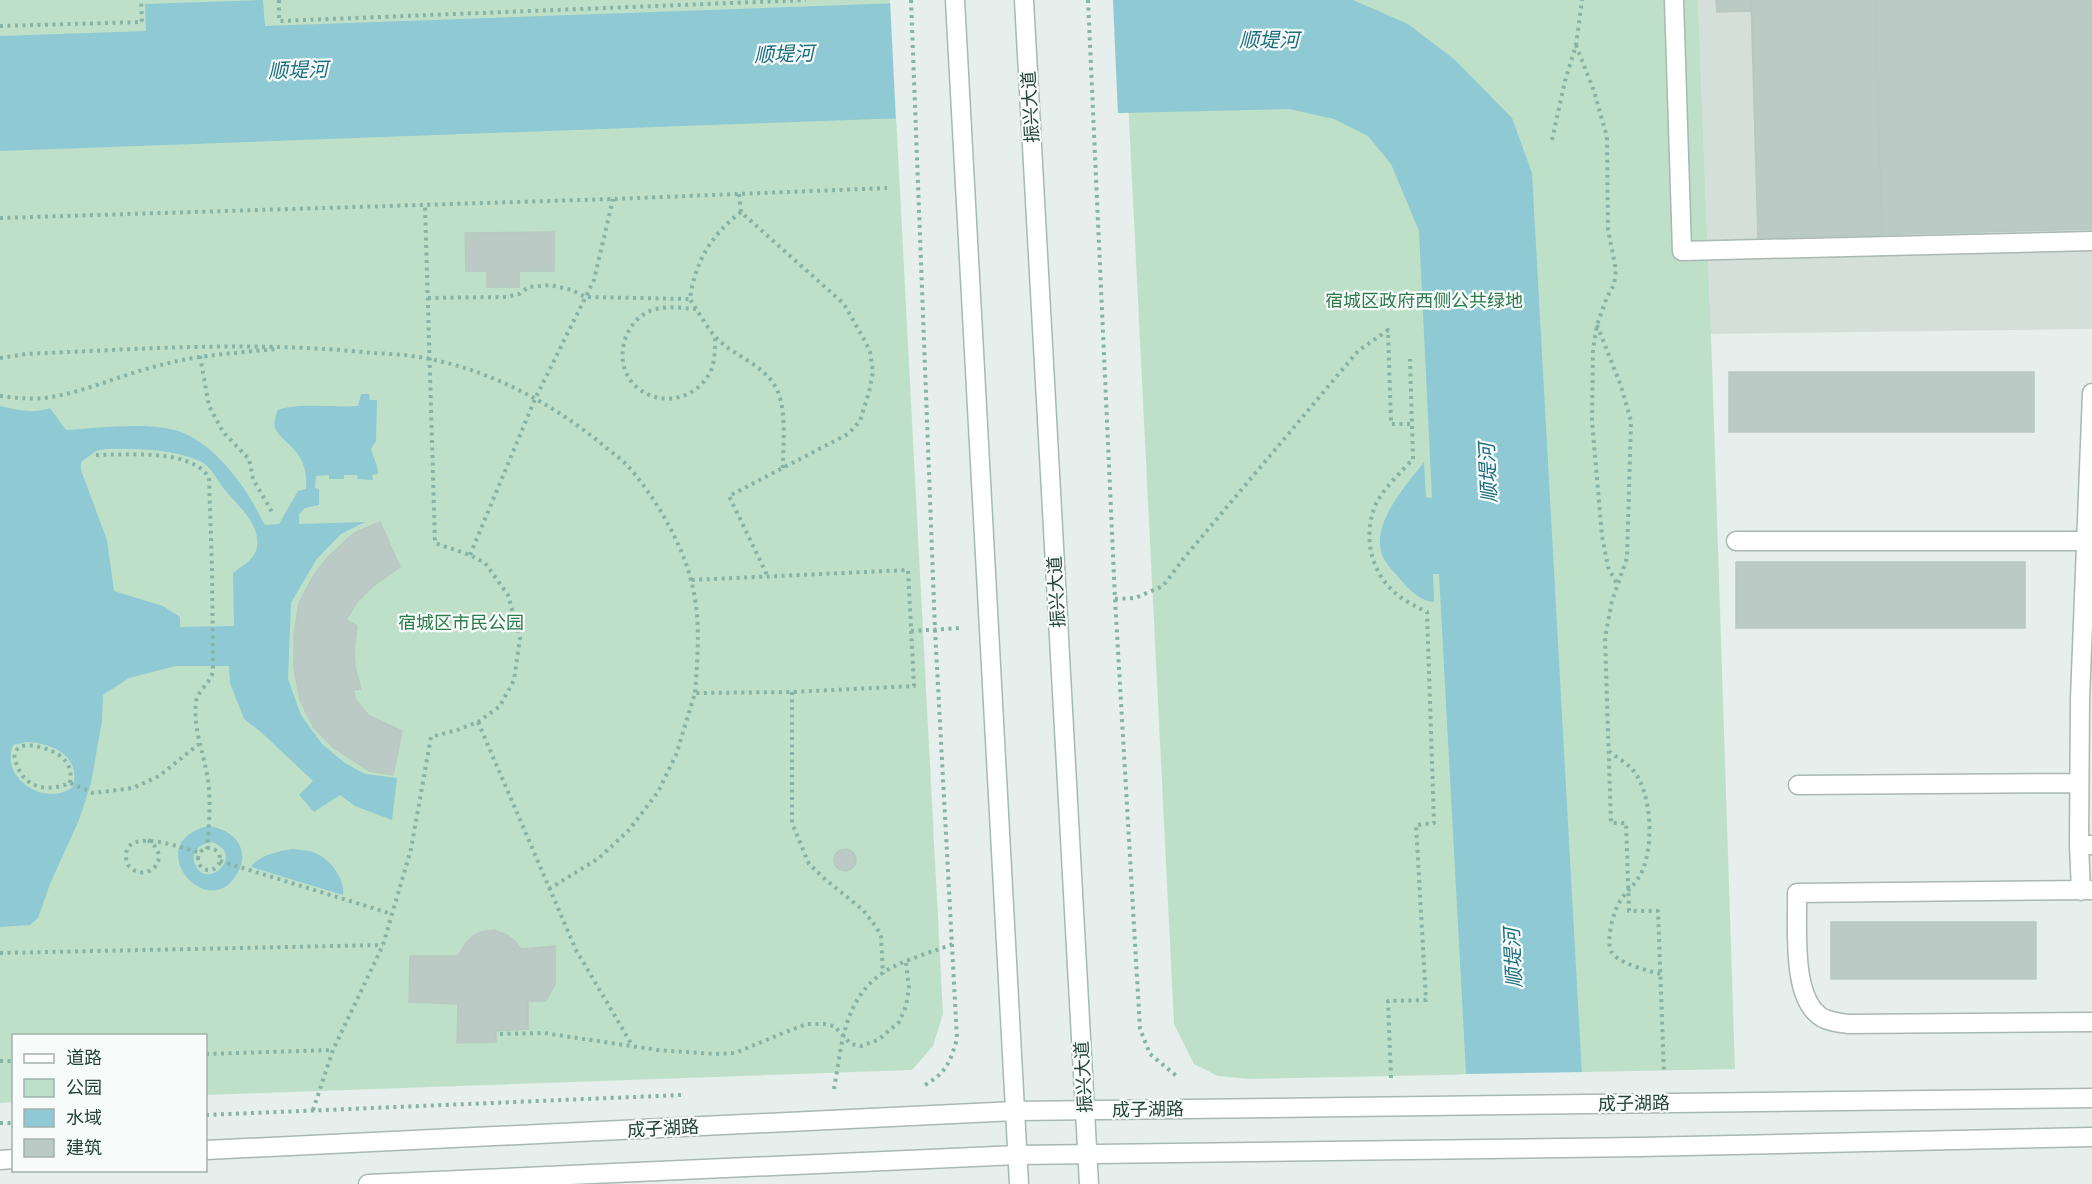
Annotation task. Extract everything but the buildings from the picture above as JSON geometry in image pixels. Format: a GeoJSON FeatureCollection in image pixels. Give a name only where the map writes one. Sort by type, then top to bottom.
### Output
{"type":"FeatureCollection","features":[{"type":"Feature","properties":{"kind":"street"},"geometry":{"type":"LineString","coordinates":[[955,0],[1019,1184]]}},
{"type":"Feature","properties":{"kind":"street","name":"振兴大道"},"geometry":{"type":"LineString","coordinates":[[1024,0],[1089,1184]]}},
{"type":"Feature","properties":{"kind":"street"},"geometry":{"type":"LineString","coordinates":[[1674,0],[1682,251],[2092,241]]}},
{"type":"Feature","properties":{"kind":"street"},"geometry":{"type":"LineString","coordinates":[[2092,393],[2090,505],[2085,541],[2086,699],[2079,783],[2086,845],[2086,890],[1797,893],[1798,974],[1804,998],[1824,1018],[1848,1024],[2092,1022]]}},
{"type":"Feature","properties":{"kind":"street"},"geometry":{"type":"LineString","coordinates":[[1736,541],[2085,541]]}},
{"type":"Feature","properties":{"kind":"street"},"geometry":{"type":"LineString","coordinates":[[1797,785],[2079,783]]}},
{"type":"Feature","properties":{"kind":"street","name":"成子湖路"},"geometry":{"type":"LineString","coordinates":[[207,1150],[1016,1111],[2092,1098]]}},
{"type":"Feature","properties":{"kind":"street"},"geometry":{"type":"LineString","coordinates":[[368,1184],[1018,1155],[1354,1152],[2092,1137]]}},
{"type":"Feature","properties":{"kind":"path"},"geometry":{"type":"LineString","coordinates":[[0,26],[142,22],[141,0]]}},
{"type":"Feature","properties":{"kind":"path"},"geometry":{"type":"LineString","coordinates":[[279,0],[279,21],[806,0]]}},
{"type":"Feature","properties":{"kind":"path"},"geometry":{"type":"LineString","coordinates":[[911,0],[935,630],[957,1039],[950,1064],[937,1078],[921,1088]]}},
{"type":"Feature","properties":{"kind":"path"},"geometry":{"type":"LineString","coordinates":[[1088,0],[1115,599],[1140,1029],[1150,1054],[1176,1077],[1186,1081]]}},
{"type":"Feature","properties":{"kind":"path"},"geometry":{"type":"LineString","coordinates":[[1552,140],[1565,81],[1576,45],[1582,0]]}},
{"type":"Feature","properties":{"kind":"path"},"geometry":{"type":"LineString","coordinates":[[1576,45],[1594,91],[1607,137],[1608,230],[1616,270],[1614,285],[1597,325],[1593,349],[1593,432],[1602,536],[1608,567],[1618,586]]}},
{"type":"Feature","properties":{"kind":"path"},"geometry":{"type":"LineString","coordinates":[[0,218],[887,188]]}},
{"type":"Feature","properties":{"kind":"path"},"geometry":{"type":"LineString","coordinates":[[739,194],[741,212],[844,304],[870,352],[873,372],[860,421],[848,434],[729,496],[768,577]]}},
{"type":"Feature","properties":{"kind":"path"},"geometry":{"type":"LineString","coordinates":[[470,555],[535,399],[594,280],[613,199]]}},
{"type":"Feature","properties":{"kind":"path"},"geometry":{"type":"LineString","coordinates":[[313,1110],[333,1050],[383,945],[411,849],[431,736],[478,722],[500,705],[514,680],[520,638],[508,595],[485,563],[470,555],[435,543],[425,205]]}},
{"type":"Feature","properties":{"kind":"path"},"geometry":{"type":"LineString","coordinates":[[741,212],[711,240],[692,285],[690,299],[722,344],[765,372],[779,396],[782,412],[783,468]]}},
{"type":"Feature","properties":{"kind":"path"},"geometry":{"type":"LineString","coordinates":[[428,298],[506,297],[519,294],[529,287],[550,285],[572,290],[585,297],[690,299]]}},
{"type":"Feature","properties":{"kind":"path"},"geometry":{"type":"LineString","coordinates":[[696,309],[663,308],[648,312],[636,321],[627,333],[622,347],[623,362],[628,376],[637,388],[651,396],[665,399],[681,398],[695,391],[705,380],[712,367],[716,335]]}},
{"type":"Feature","properties":{"kind":"path"},"geometry":{"type":"LineString","coordinates":[[1597,325],[1621,386],[1631,421],[1628,558],[1612,601],[1605,638],[1611,823],[1626,823],[1629,911],[1658,911],[1665,1102]]}},
{"type":"Feature","properties":{"kind":"path"},"geometry":{"type":"LineString","coordinates":[[1115,599],[1135,598],[1163,586],[1358,351],[1388,330],[1391,424],[1412,424]]}},
{"type":"Feature","properties":{"kind":"path"},"geometry":{"type":"LineString","coordinates":[[0,358],[26,354],[186,347],[300,347],[429,359],[500,380],[586,431],[627,465],[658,507],[681,552],[691,580],[699,647],[695,693],[676,755],[658,792],[629,830],[599,858],[549,889]]}},
{"type":"Feature","properties":{"kind":"path"},"geometry":{"type":"LineString","coordinates":[[0,396],[24,399],[50,398],[156,366],[200,356],[300,347]]}},
{"type":"Feature","properties":{"kind":"path"},"geometry":{"type":"LineString","coordinates":[[200,356],[209,406],[223,432],[249,459],[253,479],[272,512]]}},
{"type":"Feature","properties":{"kind":"path"},"geometry":{"type":"LineString","coordinates":[[1392,1105],[1388,1001],[1426,1000],[1416,825],[1434,823],[1427,612],[1402,598],[1380,577],[1371,556],[1368,536],[1376,504],[1413,459],[1410,359]]}},
{"type":"Feature","properties":{"kind":"path"},"geometry":{"type":"LineString","coordinates":[[96,455],[142,453],[196,465],[204,470],[208,478],[213,671],[212,678],[196,699],[196,730],[210,801],[207,849]]}},
{"type":"Feature","properties":{"kind":"path"},"geometry":{"type":"LineString","coordinates":[[691,580],[908,570],[914,687],[695,693]]}},
{"type":"Feature","properties":{"kind":"path"},"geometry":{"type":"LineString","coordinates":[[911,631],[989,626]]}},
{"type":"Feature","properties":{"kind":"path"},"geometry":{"type":"LineString","coordinates":[[792,692],[792,823],[810,864],[863,910],[877,928],[881,938],[883,974]]}},
{"type":"Feature","properties":{"kind":"path"},"geometry":{"type":"LineString","coordinates":[[478,722],[576,950],[633,1046]]}},
{"type":"Feature","properties":{"kind":"path"},"geometry":{"type":"LineString","coordinates":[[70,783],[72,775],[70,767],[64,759],[51,750],[31,746],[16,750],[14,756],[17,768],[29,783],[51,789],[70,783],[93,793],[132,788],[159,776],[199,744]]}},
{"type":"Feature","properties":{"kind":"path"},"geometry":{"type":"LineString","coordinates":[[1608,751],[1632,769],[1643,789],[1649,809],[1646,863],[1639,879],[1618,904],[1610,932],[1612,953],[1638,967],[1661,974]]}},
{"type":"Feature","properties":{"kind":"path"},"geometry":{"type":"LineString","coordinates":[[148,840],[155,845],[158,851],[158,861],[155,868],[149,871],[136,871],[127,863],[127,851],[135,841],[148,840],[201,853]]}},
{"type":"Feature","properties":{"kind":"path"},"geometry":{"type":"LineString","coordinates":[[207,849],[217,851],[220,861],[214,870],[203,869],[198,863],[198,856],[207,849]]}},
{"type":"Feature","properties":{"kind":"path"},"geometry":{"type":"LineString","coordinates":[[220,861],[392,914]]}},
{"type":"Feature","properties":{"kind":"path"},"geometry":{"type":"LineString","coordinates":[[845,1089],[834,1089],[845,1024],[854,1004],[876,978],[953,944]]}},
{"type":"Feature","properties":{"kind":"path"},"geometry":{"type":"LineString","coordinates":[[0,952],[383,945]]}},
{"type":"Feature","properties":{"kind":"path"},"geometry":{"type":"LineString","coordinates":[[500,1034],[544,1032],[658,1050],[735,1053],[807,1024],[816,1024],[834,1026],[851,1044],[861,1046],[878,1040],[899,1022],[906,1006],[909,987],[906,963]]}},
{"type":"Feature","properties":{"kind":"path"},"geometry":{"type":"LineString","coordinates":[[207,1054],[333,1050]]}},
{"type":"Feature","properties":{"kind":"path"},"geometry":{"type":"LineString","coordinates":[[207,1115],[692,1095]]}},
{"type":"Feature","properties":{"kind":"shaded area"},"geometry":{"type":"Polygon","coordinates":[[[1698,0],[2092,0],[2092,329],[1711,334],[1698,0]]]}},
{"type":"Feature","properties":{"kind":"green space","name":"宿城区市民公园"},"geometry":{"type":"Polygon","coordinates":[[[0,0],[890,0],[943,1014],[933,1046],[912,1070],[207,1095],[207,1034],[12,1034],[12,1102],[0,1103],[0,0]]]}},
{"type":"Feature","properties":{"kind":"green space","name":"宿城区政府西侧公共绿地"},"geometry":{"type":"Polygon","coordinates":[[[1123,0],[1698,0],[1735,1069],[1251,1079],[1218,1076],[1194,1064],[1174,1024],[1123,0]]]}},
{"type":"Feature","properties":{"kind":"water","name":"顺堤河"},"geometry":{"type":"Polygon","coordinates":[[[263,0],[265,26],[983,0],[1353,0],[1408,24],[1455,60],[1512,118],[1532,173],[1588,1184],[1472,1184],[1439,574],[1433,574],[1434,602],[1424,600],[1411,591],[1390,568],[1380,548],[1380,535],[1390,508],[1424,462],[1426,497],[1432,498],[1419,231],[1391,164],[1368,136],[1334,119],[1289,109],[876,119],[0,151],[0,36],[146,31],[145,4],[263,0]]]}},
{"type":"Feature","properties":{"kind":"water"},"geometry":{"type":"Polygon","coordinates":[[[361,394],[369,394],[370,400],[377,400],[376,441],[371,449],[378,474],[372,475],[373,480],[357,479],[358,475],[344,475],[344,479],[329,479],[329,475],[316,476],[315,488],[319,489],[319,505],[305,508],[299,514],[299,524],[365,522],[341,534],[316,560],[291,603],[288,679],[301,715],[322,744],[345,763],[365,774],[397,778],[392,820],[355,806],[340,795],[314,812],[299,795],[313,781],[244,719],[230,683],[229,666],[176,666],[129,678],[103,695],[102,721],[91,783],[79,820],[50,884],[38,918],[30,925],[0,927],[0,406],[32,411],[50,408],[66,430],[140,426],[181,432],[201,443],[226,466],[247,493],[265,525],[279,524],[298,491],[306,489],[306,475],[302,461],[278,434],[274,424],[278,410],[306,406],[358,406],[361,394]],[[105,449],[96,451],[81,462],[81,470],[107,540],[114,591],[163,606],[180,617],[180,627],[234,626],[233,573],[251,559],[257,547],[255,530],[246,515],[211,470],[200,461],[165,451],[105,449]],[[26,742],[13,745],[11,758],[13,769],[19,779],[28,787],[50,794],[73,787],[73,767],[62,753],[45,745],[26,742]]]}},
{"type":"Feature","properties":{"kind":"water"},"geometry":{"type":"Polygon","coordinates":[[[208,826],[225,831],[237,842],[241,849],[241,865],[237,874],[224,887],[210,890],[196,886],[185,876],[179,862],[179,848],[188,835],[208,826]],[[212,842],[197,849],[194,859],[200,872],[214,873],[221,868],[226,855],[222,848],[212,842]]]}},
{"type":"Feature","properties":{"kind":"water"},"geometry":{"type":"Polygon","coordinates":[[[293,849],[313,852],[330,863],[339,875],[343,895],[251,867],[264,857],[293,849]]]}},
{"type":"Feature","properties":{"kind":"pier"},"geometry":{"type":"Polygon","coordinates":[[[890,0],[1113,0],[1118,116],[896,121],[890,0]]]}},
{"type":"Feature","properties":{"kind":"pier"},"geometry":{"type":"Polygon","coordinates":[[[1585,1072],[1591,1184],[1469,1184],[1463,1074],[1585,1072]]]}}]}
